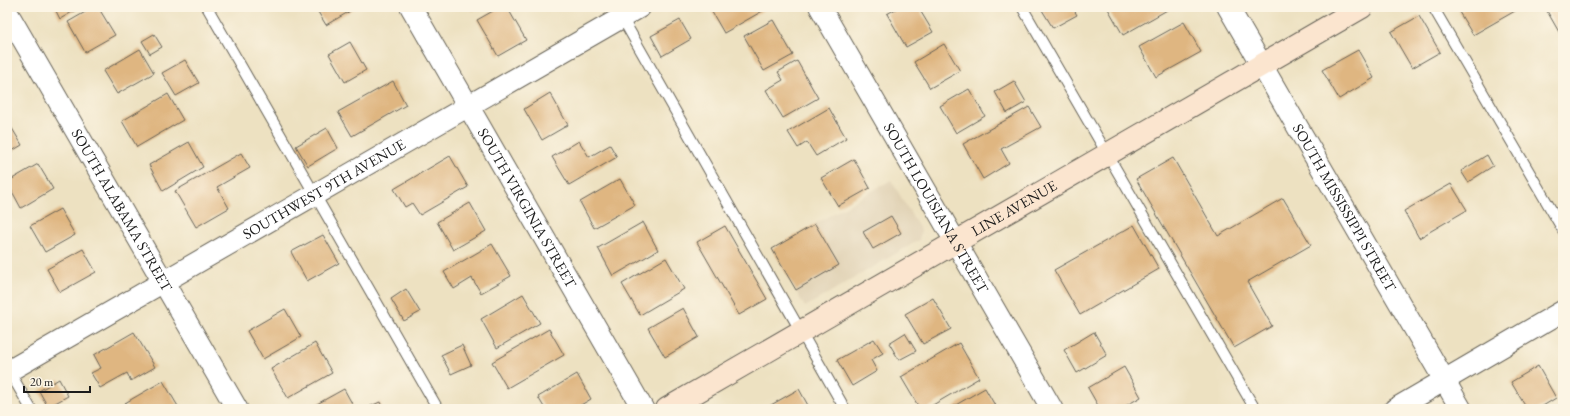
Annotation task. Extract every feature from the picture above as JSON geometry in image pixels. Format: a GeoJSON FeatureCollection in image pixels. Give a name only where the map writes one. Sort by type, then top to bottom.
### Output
{"type":"FeatureCollection","features":[{"type":"Feature","properties":{"kind":"main road","name":"LINE AVENUE"},"geometry":{"type":"LineString","coordinates":[[667,409],[1362,7]]}},
{"type":"Feature","properties":{"kind":"street","name":"SOUTH VIRGINIA STREET"},"geometry":{"type":"LineString","coordinates":[[411,7],[643,409]]}},
{"type":"Feature","properties":{"kind":"street","name":"SOUTHWEST 9TH AVENUE"},"geometry":{"type":"LineString","coordinates":[[8,370],[469,106],[619,12],[640,7]]}},
{"type":"Feature","properties":{"kind":"street","name":"SOUTH LOUISIANA STREET"},"geometry":{"type":"LineString","coordinates":[[820,7],[1052,409]]}},
{"type":"Feature","properties":{"kind":"street","name":"SOUTH MISSISSIPPI STREET"},"geometry":{"type":"LineString","coordinates":[[1228,7],[1461,409]]}},
{"type":"Feature","properties":{"kind":"street","name":"SOUTH ALABAMA STREET"},"geometry":{"type":"LineString","coordinates":[[7,12],[237,409]]}},
{"type":"Feature","properties":{"kind":"street"},"geometry":{"type":"LineString","coordinates":[[1395,409],[1563,311]]}},
{"type":"Feature","properties":{"kind":"lane"},"geometry":{"type":"LineString","coordinates":[[207,7],[438,409]]}},
{"type":"Feature","properties":{"kind":"lane"},"geometry":{"type":"LineString","coordinates":[[1022,7],[1255,409]]}},
{"type":"Feature","properties":{"kind":"lane"},"geometry":{"type":"LineString","coordinates":[[1433,7],[1563,230]]}},
{"type":"Feature","properties":{"kind":"lane"},"geometry":{"type":"LineString","coordinates":[[619,12],[845,409]]}},
{"type":"Feature","properties":{"kind":"lane"},"geometry":{"type":"LineString","coordinates":[[8,370],[30,409]]}},
{"type":"Feature","properties":{"kind":"shaded area"},"geometry":{"type":"Polygon","coordinates":[[[891,180],[921,231],[919,240],[805,307],[772,249],[891,180]]]}},
{"type":"Feature","properties":{"kind":"building"},"geometry":{"type":"Polygon","coordinates":[[[54,7],[81,7],[60,19],[54,7]]]}},
{"type":"Feature","properties":{"kind":"building"},"geometry":{"type":"Polygon","coordinates":[[[94,7],[98,7],[115,35],[85,52],[68,22],[94,7]]]}},
{"type":"Feature","properties":{"kind":"building"},"geometry":{"type":"Polygon","coordinates":[[[315,7],[357,7],[326,25],[315,7]]]}},
{"type":"Feature","properties":{"kind":"building"},"geometry":{"type":"Polygon","coordinates":[[[469,7],[479,7],[472,11],[469,7]]]}},
{"type":"Feature","properties":{"kind":"building"},"geometry":{"type":"Polygon","coordinates":[[[500,7],[507,7],[526,40],[498,56],[477,20],[500,7]]]}},
{"type":"Feature","properties":{"kind":"building"},"geometry":{"type":"Polygon","coordinates":[[[709,7],[765,7],[766,9],[724,33],[709,7]]]}},
{"type":"Feature","properties":{"kind":"building"},"geometry":{"type":"Polygon","coordinates":[[[899,7],[918,7],[933,32],[906,47],[887,14],[899,7]]]}},
{"type":"Feature","properties":{"kind":"building"},"geometry":{"type":"Polygon","coordinates":[[[1047,7],[1072,7],[1077,15],[1053,28],[1042,10],[1047,7]]]}},
{"type":"Feature","properties":{"kind":"building"},"geometry":{"type":"Polygon","coordinates":[[[1107,7],[1168,7],[1169,9],[1123,35],[1107,7]]]}},
{"type":"Feature","properties":{"kind":"building"},"geometry":{"type":"Polygon","coordinates":[[[1467,7],[1522,7],[1473,35],[1459,12],[1467,7]]]}},
{"type":"Feature","properties":{"kind":"building"},"geometry":{"type":"Polygon","coordinates":[[[1555,7],[1563,7],[1563,39],[1547,11],[1555,7]]]}},
{"type":"Feature","properties":{"kind":"building"},"geometry":{"type":"Polygon","coordinates":[[[1419,16],[1440,52],[1412,68],[1391,32],[1419,16]]]}},
{"type":"Feature","properties":{"kind":"building"},"geometry":{"type":"Polygon","coordinates":[[[680,20],[691,39],[662,56],[651,36],[680,20]]]}},
{"type":"Feature","properties":{"kind":"building"},"geometry":{"type":"Polygon","coordinates":[[[773,20],[793,55],[764,71],[744,36],[773,20]]]}},
{"type":"Feature","properties":{"kind":"building"},"geometry":{"type":"Polygon","coordinates":[[[1184,22],[1201,52],[1156,77],[1139,47],[1184,22]]]}},
{"type":"Feature","properties":{"kind":"building"},"geometry":{"type":"Polygon","coordinates":[[[154,34],[162,47],[150,54],[142,41],[154,34]]]}},
{"type":"Feature","properties":{"kind":"building"},"geometry":{"type":"Polygon","coordinates":[[[350,42],[366,70],[345,82],[329,54],[350,42]]]}},
{"type":"Feature","properties":{"kind":"building"},"geometry":{"type":"Polygon","coordinates":[[[944,44],[960,71],[930,88],[914,62],[944,44]]]}},
{"type":"Feature","properties":{"kind":"building"},"geometry":{"type":"Polygon","coordinates":[[[140,49],[154,73],[117,94],[103,71],[140,49]]]}},
{"type":"Feature","properties":{"kind":"building"},"geometry":{"type":"Polygon","coordinates":[[[1358,50],[1374,78],[1339,99],[1322,70],[1358,50]]]}},
{"type":"Feature","properties":{"kind":"building"},"geometry":{"type":"Polygon","coordinates":[[[185,60],[199,83],[176,96],[162,73],[185,60]]]}},
{"type":"Feature","properties":{"kind":"building"},"geometry":{"type":"Polygon","coordinates":[[[797,61],[818,98],[783,118],[766,90],[783,80],[778,72],[797,61]]]}},
{"type":"Feature","properties":{"kind":"building"},"geometry":{"type":"Polygon","coordinates":[[[393,81],[406,105],[352,136],[338,112],[393,81]]]}},
{"type":"Feature","properties":{"kind":"building"},"geometry":{"type":"Polygon","coordinates":[[[1014,81],[1026,102],[1007,113],[995,92],[1014,81]]]}},
{"type":"Feature","properties":{"kind":"building"},"geometry":{"type":"Polygon","coordinates":[[[969,89],[985,116],[956,133],[940,106],[969,89]]]}},
{"type":"Feature","properties":{"kind":"building"},"geometry":{"type":"Polygon","coordinates":[[[550,93],[568,125],[542,140],[524,109],[550,93]]]}},
{"type":"Feature","properties":{"kind":"building"},"geometry":{"type":"Polygon","coordinates":[[[168,94],[183,120],[137,147],[122,121],[168,94]]]}},
{"type":"Feature","properties":{"kind":"building"},"geometry":{"type":"Polygon","coordinates":[[[1029,107],[1041,127],[1001,149],[1009,163],[983,179],[963,144],[1029,107]]]}},
{"type":"Feature","properties":{"kind":"building"},"geometry":{"type":"Polygon","coordinates":[[[829,108],[846,138],[816,156],[807,142],[798,148],[788,132],[829,108]]]}},
{"type":"Feature","properties":{"kind":"building"},"geometry":{"type":"Polygon","coordinates":[[[10,125],[22,145],[7,154],[7,127],[10,125]]]}},
{"type":"Feature","properties":{"kind":"building"},"geometry":{"type":"Polygon","coordinates":[[[327,128],[338,148],[308,166],[296,146],[327,128]]]}},
{"type":"Feature","properties":{"kind":"building"},"geometry":{"type":"Polygon","coordinates":[[[579,141],[589,157],[610,145],[617,157],[569,185],[552,157],[579,141]]]}},
{"type":"Feature","properties":{"kind":"building"},"geometry":{"type":"Polygon","coordinates":[[[189,142],[203,167],[163,191],[149,165],[189,142]]]}},
{"type":"Feature","properties":{"kind":"building"},"geometry":{"type":"Polygon","coordinates":[[[241,153],[250,168],[217,187],[229,208],[196,227],[175,191],[241,153]]]}},
{"type":"Feature","properties":{"kind":"building"},"geometry":{"type":"Polygon","coordinates":[[[1487,155],[1493,166],[1468,182],[1461,171],[1487,155]]]}},
{"type":"Feature","properties":{"kind":"building"},"geometry":{"type":"Polygon","coordinates":[[[450,156],[468,187],[420,215],[412,203],[405,207],[394,189],[450,156]]]}},
{"type":"Feature","properties":{"kind":"building"},"geometry":{"type":"Polygon","coordinates":[[[1173,158],[1218,236],[1283,198],[1311,245],[1247,282],[1272,326],[1234,348],[1136,179],[1173,158]]]}},
{"type":"Feature","properties":{"kind":"building"},"geometry":{"type":"Polygon","coordinates":[[[854,159],[870,188],[838,206],[821,178],[854,159]]]}},
{"type":"Feature","properties":{"kind":"building"},"geometry":{"type":"Polygon","coordinates":[[[38,164],[53,189],[21,208],[7,182],[38,164]]]}},
{"type":"Feature","properties":{"kind":"building"},"geometry":{"type":"Polygon","coordinates":[[[620,179],[635,205],[594,228],[580,202],[620,179]]]}},
{"type":"Feature","properties":{"kind":"building"},"geometry":{"type":"Polygon","coordinates":[[[1451,184],[1467,210],[1419,238],[1404,211],[1451,184]]]}},
{"type":"Feature","properties":{"kind":"building"},"geometry":{"type":"Polygon","coordinates":[[[470,203],[486,231],[453,250],[437,222],[470,203]]]}},
{"type":"Feature","properties":{"kind":"building"},"geometry":{"type":"Polygon","coordinates":[[[60,209],[75,235],[45,252],[30,226],[60,209]]]}},
{"type":"Feature","properties":{"kind":"building"},"geometry":{"type":"Polygon","coordinates":[[[891,216],[901,233],[873,249],[863,232],[891,216]]]}},
{"type":"Feature","properties":{"kind":"building"},"geometry":{"type":"Polygon","coordinates":[[[643,222],[658,250],[613,276],[598,248],[643,222]]]}},
{"type":"Feature","properties":{"kind":"building"},"geometry":{"type":"Polygon","coordinates":[[[815,224],[839,265],[796,290],[772,249],[815,224]]]}},
{"type":"Feature","properties":{"kind":"building"},"geometry":{"type":"Polygon","coordinates":[[[1134,225],[1159,269],[1080,315],[1054,270],[1134,225]]]}},
{"type":"Feature","properties":{"kind":"building"},"geometry":{"type":"Polygon","coordinates":[[[725,226],[767,299],[739,315],[697,242],[725,226]]]}},
{"type":"Feature","properties":{"kind":"building"},"geometry":{"type":"Polygon","coordinates":[[[323,235],[339,263],[307,281],[291,252],[323,235]]]}},
{"type":"Feature","properties":{"kind":"building"},"geometry":{"type":"Polygon","coordinates":[[[492,244],[511,276],[481,293],[472,278],[454,289],[444,272],[492,244]]]}},
{"type":"Feature","properties":{"kind":"building"},"geometry":{"type":"Polygon","coordinates":[[[83,249],[96,272],[60,292],[47,269],[83,249]]]}},
{"type":"Feature","properties":{"kind":"building"},"geometry":{"type":"Polygon","coordinates":[[[666,258],[684,289],[640,315],[622,284],[666,258]]]}},
{"type":"Feature","properties":{"kind":"building"},"geometry":{"type":"Polygon","coordinates":[[[406,289],[420,312],[404,321],[391,299],[406,289]]]}},
{"type":"Feature","properties":{"kind":"building"},"geometry":{"type":"Polygon","coordinates":[[[523,294],[540,323],[497,348],[481,319],[523,294]]]}},
{"type":"Feature","properties":{"kind":"building"},"geometry":{"type":"Polygon","coordinates":[[[933,298],[951,329],[923,344],[905,314],[933,298]]]}},
{"type":"Feature","properties":{"kind":"building"},"geometry":{"type":"Polygon","coordinates":[[[683,308],[699,337],[665,357],[648,328],[683,308]]]}},
{"type":"Feature","properties":{"kind":"building"},"geometry":{"type":"Polygon","coordinates":[[[285,309],[301,337],[263,359],[247,331],[285,309]]]}},
{"type":"Feature","properties":{"kind":"building"},"geometry":{"type":"Polygon","coordinates":[[[549,329],[564,355],[507,388],[492,362],[549,329]]]}},
{"type":"Feature","properties":{"kind":"building"},"geometry":{"type":"Polygon","coordinates":[[[134,332],[155,367],[131,381],[127,373],[100,388],[91,373],[101,368],[94,355],[134,332]]]}},
{"type":"Feature","properties":{"kind":"building"},"geometry":{"type":"Polygon","coordinates":[[[1094,332],[1107,355],[1077,373],[1064,350],[1094,332]]]}},
{"type":"Feature","properties":{"kind":"building"},"geometry":{"type":"Polygon","coordinates":[[[905,333],[916,351],[899,360],[889,343],[905,333]]]}},
{"type":"Feature","properties":{"kind":"building"},"geometry":{"type":"Polygon","coordinates":[[[874,339],[883,353],[871,360],[877,371],[852,386],[837,360],[874,339]]]}},
{"type":"Feature","properties":{"kind":"building"},"geometry":{"type":"Polygon","coordinates":[[[315,343],[332,373],[288,398],[271,369],[315,343]]]}},
{"type":"Feature","properties":{"kind":"building"},"geometry":{"type":"Polygon","coordinates":[[[959,343],[979,378],[926,409],[920,409],[901,377],[959,343]]]}},
{"type":"Feature","properties":{"kind":"building"},"geometry":{"type":"Polygon","coordinates":[[[462,345],[471,365],[451,374],[441,355],[462,345]]]}},
{"type":"Feature","properties":{"kind":"building"},"geometry":{"type":"Polygon","coordinates":[[[1538,366],[1556,398],[1538,409],[1527,409],[1511,382],[1538,366]]]}},
{"type":"Feature","properties":{"kind":"building"},"geometry":{"type":"Polygon","coordinates":[[[1124,367],[1141,397],[1120,409],[1100,409],[1088,388],[1124,367]]]}},
{"type":"Feature","properties":{"kind":"building"},"geometry":{"type":"Polygon","coordinates":[[[577,374],[591,399],[574,409],[545,409],[538,397],[577,374]]]}},
{"type":"Feature","properties":{"kind":"building"},"geometry":{"type":"Polygon","coordinates":[[[59,379],[68,396],[48,407],[39,391],[59,379]]]}},
{"type":"Feature","properties":{"kind":"building"},"geometry":{"type":"Polygon","coordinates":[[[163,381],[179,408],[129,409],[125,403],[163,381]]]}},
{"type":"Feature","properties":{"kind":"building"},"geometry":{"type":"Polygon","coordinates":[[[985,388],[997,409],[956,409],[954,406],[985,388]]]}},
{"type":"Feature","properties":{"kind":"building"},"geometry":{"type":"Polygon","coordinates":[[[344,389],[355,409],[308,409],[344,389]]]}},
{"type":"Feature","properties":{"kind":"building"},"geometry":{"type":"Polygon","coordinates":[[[799,389],[810,409],[764,409],[799,389]]]}},
{"type":"Feature","properties":{"kind":"building"},"geometry":{"type":"Polygon","coordinates":[[[380,402],[383,409],[364,409],[380,402]]]}}]}
